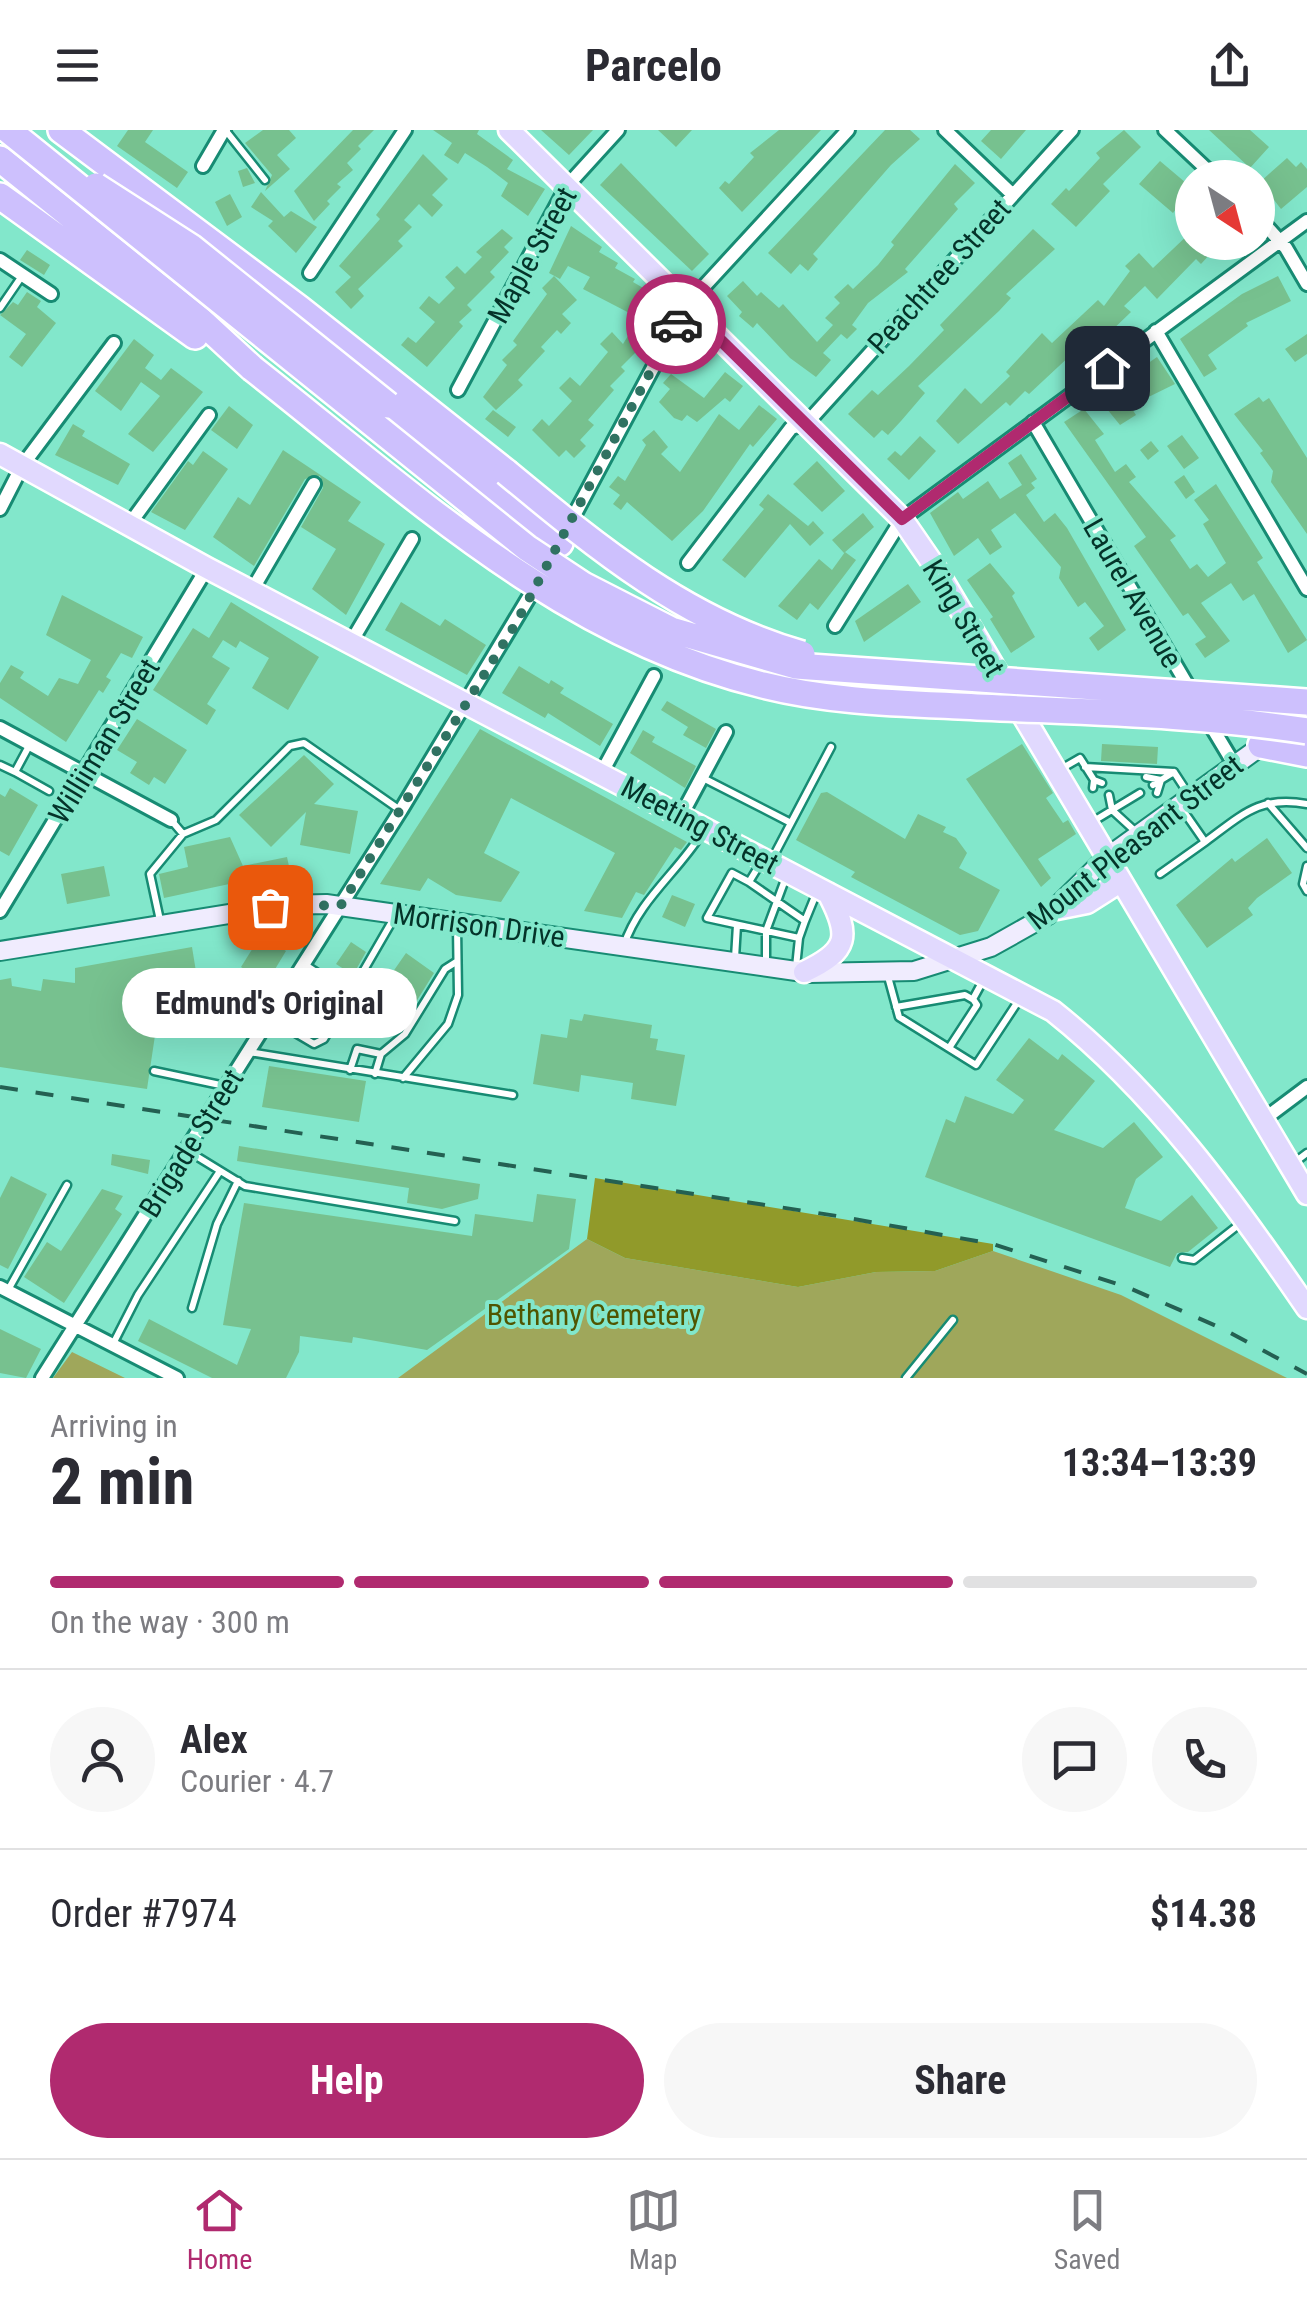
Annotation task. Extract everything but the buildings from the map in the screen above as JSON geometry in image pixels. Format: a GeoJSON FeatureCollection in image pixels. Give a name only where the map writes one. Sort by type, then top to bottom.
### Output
{"type":"FeatureCollection","features":[{"type":"Feature","properties":{"kind":"highway"},"geometry":{"type":"LineString","coordinates":[[8,130],[191,246],[560,543]]}},
{"type":"Feature","properties":{"kind":"highway"},"geometry":{"type":"LineString","coordinates":[[8,130],[527,548],[583,585],[671,630],[796,666],[1307,702]]}},
{"type":"Feature","properties":{"kind":"highway"},"geometry":{"type":"LineString","coordinates":[[61,130],[300,309],[594,544],[670,598],[784,648],[871,669]]}},
{"type":"Feature","properties":{"kind":"highway"},"geometry":{"type":"LineString","coordinates":[[0,158],[200,320],[252,368],[528,580],[596,624],[693,666],[767,686],[892,703],[1232,722],[1304,746]]}},
{"type":"Feature","properties":{"kind":"highway"},"geometry":{"type":"LineString","coordinates":[[0,196],[188,332],[252,368]]}},
{"type":"Feature","properties":{"kind":"highway"},"geometry":{"type":"LineString","coordinates":[[1261,745],[1304,746]]}},
{"type":"Feature","properties":{"kind":"main road"},"geometry":{"type":"LineString","coordinates":[[0,158],[18,130]]}},
{"type":"Feature","properties":{"kind":"main road","name":"King Street"},"geometry":{"type":"LineString","coordinates":[[509,130],[902,519],[934,564],[1263,1120],[1299,1160],[1307,1194]]}},
{"type":"Feature","properties":{"kind":"main road","name":"Meeting Street"},"geometry":{"type":"LineString","coordinates":[[0,454],[206,568],[1053,1011],[1106,1054],[1151,1100],[1246,1219],[1307,1308]]}},
{"type":"Feature","properties":{"kind":"main road","name":"Mount Pleasant Street"},"geometry":{"type":"LineString","coordinates":[[957,959],[991,947],[1057,908],[1106,858],[1307,713]]}},
{"type":"Feature","properties":{"kind":"main road"},"geometry":{"type":"LineString","coordinates":[[1057,908],[1088,903],[1120,882]]}},
{"type":"Feature","properties":{"kind":"main road"},"geometry":{"type":"LineString","coordinates":[[800,971],[833,957],[842,944],[842,921],[824,890]]}},
{"type":"Feature","properties":{"kind":"main road","name":"Morrison Drive"},"geometry":{"type":"LineString","coordinates":[[0,951],[284,905],[341,905],[800,971],[914,971],[957,959]]}},
{"type":"Feature","properties":{"kind":"street"},"geometry":{"type":"LineString","coordinates":[[203,166],[225,130]]}},
{"type":"Feature","properties":{"kind":"street"},"geometry":{"type":"LineString","coordinates":[[310,273],[405,130]]}},
{"type":"Feature","properties":{"kind":"street","name":"Maple Street"},"geometry":{"type":"LineString","coordinates":[[458,390],[567,186],[618,130]]}},
{"type":"Feature","properties":{"kind":"street","name":"Brigade Street"},"geometry":{"type":"LineString","coordinates":[[42,1378],[468,704],[560,543],[686,306],[848,130]]}},
{"type":"Feature","properties":{"kind":"street"},"geometry":{"type":"LineString","coordinates":[[945,130],[1012,195]]}},
{"type":"Feature","properties":{"kind":"street","name":"Peachtree Street"},"geometry":{"type":"LineString","coordinates":[[688,564],[791,428],[807,424],[1072,130]]}},
{"type":"Feature","properties":{"kind":"street"},"geometry":{"type":"LineString","coordinates":[[1165,130],[1197,160]]}},
{"type":"Feature","properties":{"kind":"street"},"geometry":{"type":"LineString","coordinates":[[835,626],[902,519],[1307,220]]}},
{"type":"Feature","properties":{"kind":"street"},"geometry":{"type":"LineString","coordinates":[[1275,235],[1307,284]]}},
{"type":"Feature","properties":{"kind":"street"},"geometry":{"type":"LineString","coordinates":[[0,260],[51,294]]}},
{"type":"Feature","properties":{"kind":"street"},"geometry":{"type":"LineString","coordinates":[[1156,331],[1307,589]]}},
{"type":"Feature","properties":{"kind":"street"},"geometry":{"type":"LineString","coordinates":[[0,509],[22,466],[114,344]]}},
{"type":"Feature","properties":{"kind":"street"},"geometry":{"type":"LineString","coordinates":[[128,525],[209,415]]}},
{"type":"Feature","properties":{"kind":"street","name":"Laurel Avenue"},"geometry":{"type":"LineString","coordinates":[[1033,422],[1234,764]]}},
{"type":"Feature","properties":{"kind":"street"},"geometry":{"type":"LineString","coordinates":[[252,592],[314,484]]}},
{"type":"Feature","properties":{"kind":"street"},"geometry":{"type":"LineString","coordinates":[[350,644],[412,539]]}},
{"type":"Feature","properties":{"kind":"street","name":"Williiman Street"},"geometry":{"type":"LineString","coordinates":[[0,911],[86,775],[206,568]]}},
{"type":"Feature","properties":{"kind":"street"},"geometry":{"type":"LineString","coordinates":[[601,774],[654,676]]}},
{"type":"Feature","properties":{"kind":"street"},"geometry":{"type":"LineString","coordinates":[[0,728],[171,820]]}},
{"type":"Feature","properties":{"kind":"street"},"geometry":{"type":"LineString","coordinates":[[681,816],[726,732]]}},
{"type":"Feature","properties":{"kind":"street"},"geometry":{"type":"LineString","coordinates":[[1263,1120],[1307,1087]]}},
{"type":"Feature","properties":{"kind":"street"},"geometry":{"type":"LineString","coordinates":[[4,1289],[177,1378]]}},
{"type":"Feature","properties":{"kind":"lane"},"geometry":{"type":"LineString","coordinates":[[225,130],[265,180]]}},
{"type":"Feature","properties":{"kind":"lane"},"geometry":{"type":"LineString","coordinates":[[0,308],[23,275]]}},
{"type":"Feature","properties":{"kind":"lane"},"geometry":{"type":"LineString","coordinates":[[161,925],[150,874],[183,834],[216,820],[290,746],[304,742],[402,810]]}},
{"type":"Feature","properties":{"kind":"lane"},"geometry":{"type":"LineString","coordinates":[[15,772],[30,744]]}},
{"type":"Feature","properties":{"kind":"lane"},"geometry":{"type":"LineString","coordinates":[[766,966],[766,930],[778,900],[774,864],[832,747]]}},
{"type":"Feature","properties":{"kind":"lane"},"geometry":{"type":"LineString","coordinates":[[1056,772],[1080,758],[1096,784]]}},
{"type":"Feature","properties":{"kind":"lane"},"geometry":{"type":"LineString","coordinates":[[0,765],[49,791]]}},
{"type":"Feature","properties":{"kind":"lane"},"geometry":{"type":"LineString","coordinates":[[1085,766],[1174,772]]}},
{"type":"Feature","properties":{"kind":"lane"},"geometry":{"type":"LineString","coordinates":[[1174,772],[1205,842]]}},
{"type":"Feature","properties":{"kind":"lane"},"geometry":{"type":"LineString","coordinates":[[1155,789],[1174,772]]}},
{"type":"Feature","properties":{"kind":"lane"},"geometry":{"type":"LineString","coordinates":[[702,777],[791,823]]}},
{"type":"Feature","properties":{"kind":"lane"},"geometry":{"type":"LineString","coordinates":[[1146,777],[1161,780]]}},
{"type":"Feature","properties":{"kind":"lane"},"geometry":{"type":"LineString","coordinates":[[1086,825],[1139,797],[1135,784]]}},
{"type":"Feature","properties":{"kind":"lane"},"geometry":{"type":"LineString","coordinates":[[1105,799],[1138,834]]}},
{"type":"Feature","properties":{"kind":"lane"},"geometry":{"type":"LineString","coordinates":[[1160,874],[1249,809],[1279,799],[1307,804]]}},
{"type":"Feature","properties":{"kind":"lane"},"geometry":{"type":"LineString","coordinates":[[1268,803],[1307,848]]}},
{"type":"Feature","properties":{"kind":"lane"},"geometry":{"type":"LineString","coordinates":[[171,820],[183,834]]}},
{"type":"Feature","properties":{"kind":"lane"},"geometry":{"type":"LineString","coordinates":[[624,946],[633,917],[687,857],[705,828]]}},
{"type":"Feature","properties":{"kind":"lane"},"geometry":{"type":"LineString","coordinates":[[749,882],[774,864]]}},
{"type":"Feature","properties":{"kind":"lane"},"geometry":{"type":"LineString","coordinates":[[1307,866],[1303,884],[1307,891]]}},
{"type":"Feature","properties":{"kind":"lane"},"geometry":{"type":"LineString","coordinates":[[799,938],[708,918],[732,873],[805,921]]}},
{"type":"Feature","properties":{"kind":"lane"},"geometry":{"type":"LineString","coordinates":[[800,971],[799,938],[824,890]]}},
{"type":"Feature","properties":{"kind":"lane"},"geometry":{"type":"LineString","coordinates":[[270,1018],[314,1044],[324,1038],[396,913]]}},
{"type":"Feature","properties":{"kind":"lane"},"geometry":{"type":"LineString","coordinates":[[403,1078],[448,1024],[458,995],[458,921]]}},
{"type":"Feature","properties":{"kind":"lane"},"geometry":{"type":"LineString","coordinates":[[734,962],[737,925]]}},
{"type":"Feature","properties":{"kind":"lane"},"geometry":{"type":"LineString","coordinates":[[375,1074],[381,1054],[405,1034],[446,969],[456,962]]}},
{"type":"Feature","properties":{"kind":"lane"},"geometry":{"type":"LineString","coordinates":[[304,964],[351,994]]}},
{"type":"Feature","properties":{"kind":"lane"},"geometry":{"type":"LineString","coordinates":[[887,972],[899,1017],[976,1066],[1022,994]]}},
{"type":"Feature","properties":{"kind":"lane"},"geometry":{"type":"LineString","coordinates":[[973,999],[986,975]]}},
{"type":"Feature","properties":{"kind":"lane"},"geometry":{"type":"LineString","coordinates":[[896,1007],[965,994],[973,999],[977,1005],[949,1048]]}},
{"type":"Feature","properties":{"kind":"lane"},"geometry":{"type":"LineString","coordinates":[[350,1070],[358,1049],[381,1054]]}},
{"type":"Feature","properties":{"kind":"lane"},"geometry":{"type":"LineString","coordinates":[[248,1052],[513,1095]]}},
{"type":"Feature","properties":{"kind":"lane"},"geometry":{"type":"LineString","coordinates":[[154,1071],[226,1086]]}},
{"type":"Feature","properties":{"kind":"lane"},"geometry":{"type":"LineString","coordinates":[[187,1150],[238,1181],[455,1221]]}},
{"type":"Feature","properties":{"kind":"lane"},"geometry":{"type":"LineString","coordinates":[[113,1345],[138,1295],[220,1171]]}},
{"type":"Feature","properties":{"kind":"lane"},"geometry":{"type":"LineString","coordinates":[[192,1308],[217,1224],[238,1181]]}},
{"type":"Feature","properties":{"kind":"lane"},"geometry":{"type":"LineString","coordinates":[[4,1289],[67,1185]]}},
{"type":"Feature","properties":{"kind":"lane"},"geometry":{"type":"LineString","coordinates":[[1182,1258],[1194,1260],[1246,1219]]}},
{"type":"Feature","properties":{"kind":"lane"},"geometry":{"type":"LineString","coordinates":[[906,1378],[953,1320]]}},
{"type":"Feature","properties":{"kind":"green space"},"geometry":{"type":"Polygon","coordinates":[[[595,1178],[993,1244],[993,1251],[935,1271],[876,1272],[798,1287],[625,1258],[587,1239],[595,1178]]]}},
{"type":"Feature","properties":{"kind":"green space","name":"Bethany Cemetery"},"geometry":{"type":"Polygon","coordinates":[[[587,1239],[625,1258],[798,1287],[876,1272],[935,1271],[993,1251],[1121,1295],[1287,1378],[398,1378],[587,1239]]]}},
{"type":"Feature","properties":{"kind":"green space"},"geometry":{"type":"Polygon","coordinates":[[[72,1352],[125,1378],[53,1378],[72,1352]]]}},
{"type":"Feature","properties":{"kind":"railway"},"geometry":{"type":"LineString","coordinates":[[0,1087],[837,1216],[993,1244],[1127,1287],[1221,1328],[1307,1374]]}},
{"type":"Feature","properties":{"kind":"way so far"},"geometry":{"type":"LineString","coordinates":[[270,907],[341,905],[515,625],[676,324]]}},
{"type":"Feature","properties":{"kind":"place","name":"Edmund's Original"},"geometry":{"type":"Point","coordinates":[270,907]}},
{"type":"Feature","properties":{"kind":"route"},"geometry":{"type":"LineString","coordinates":[[676,324],[686,306],[902,519],[1107,368]]}}]}
